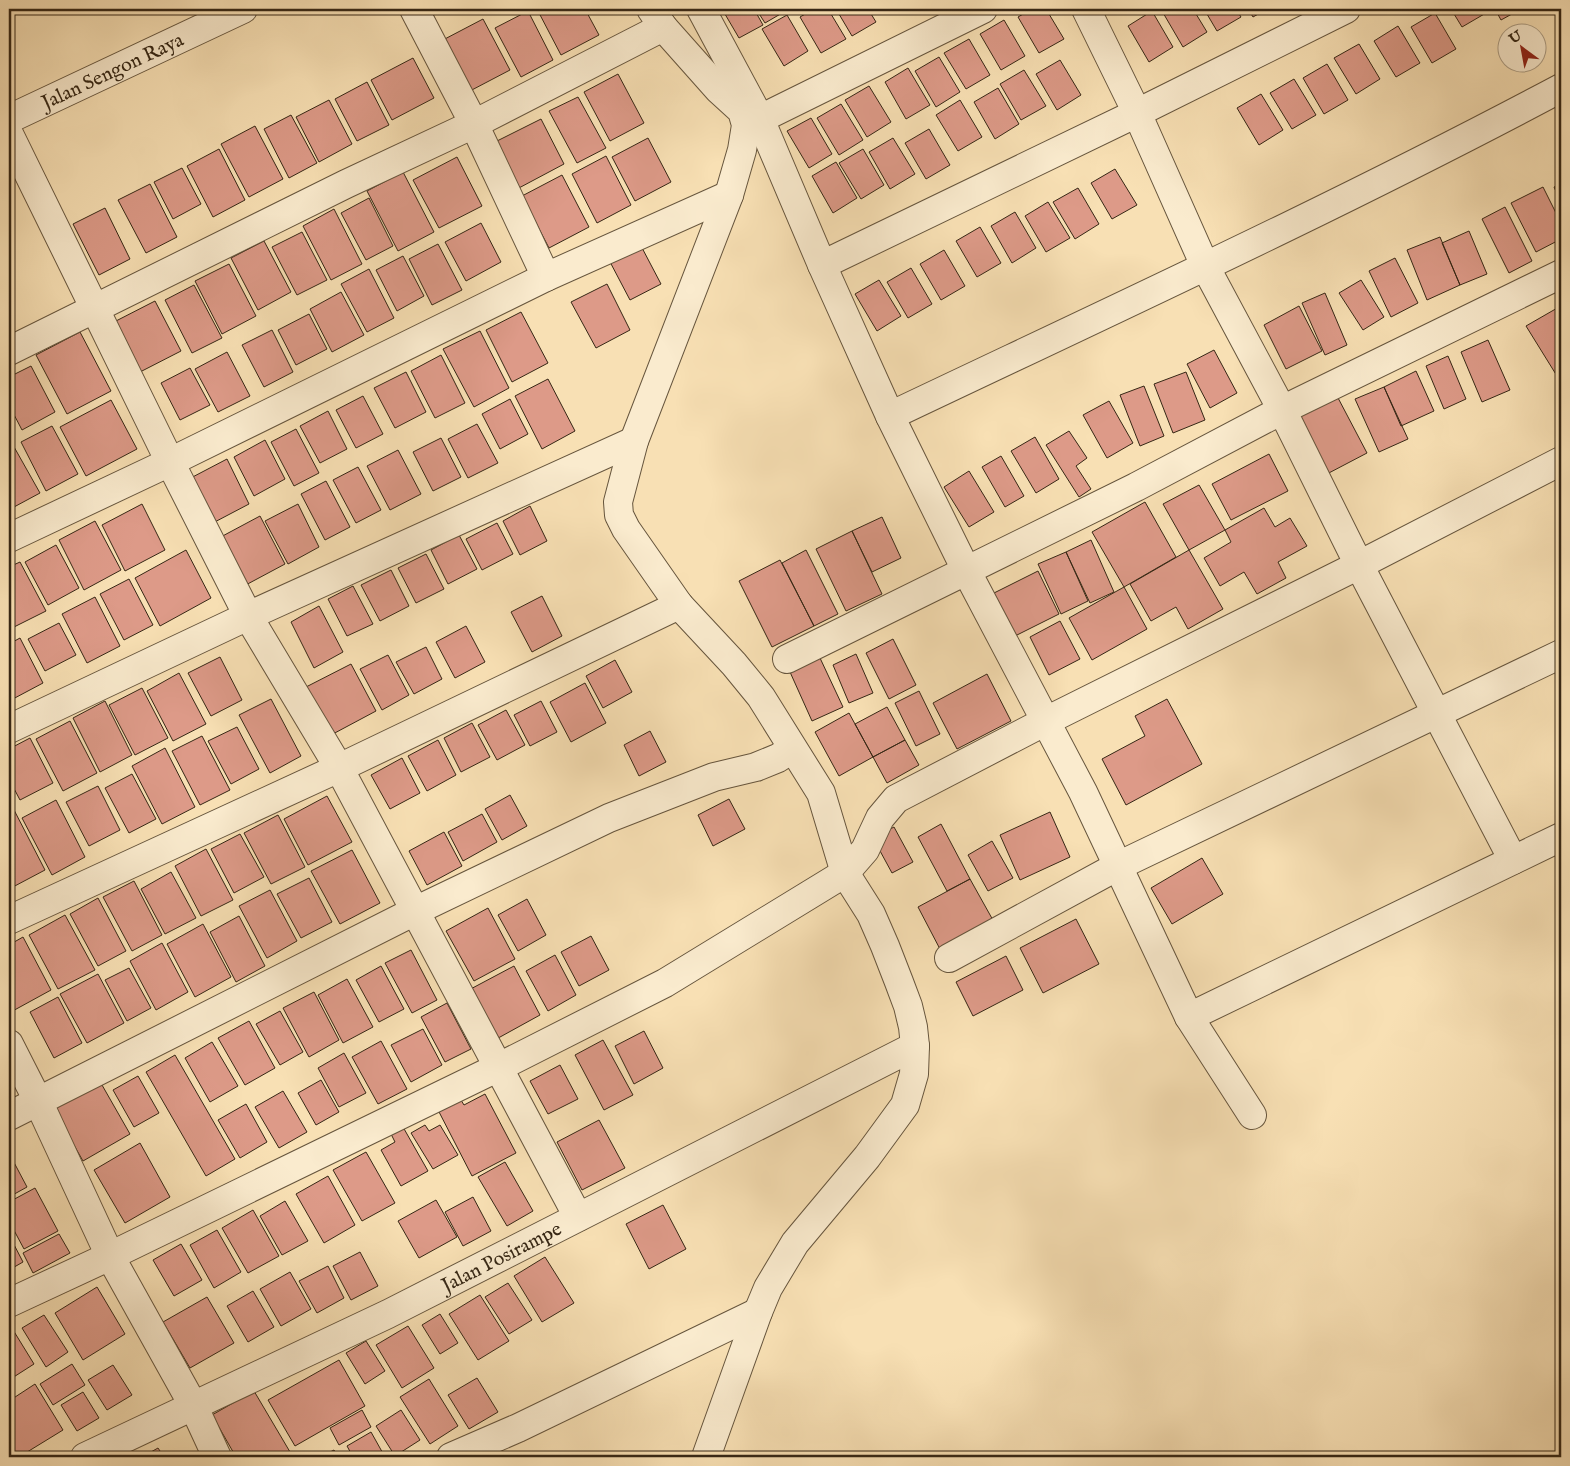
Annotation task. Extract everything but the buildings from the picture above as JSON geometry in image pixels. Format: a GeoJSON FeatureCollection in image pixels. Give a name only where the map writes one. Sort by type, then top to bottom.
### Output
{"type":"FeatureCollection","features":[{"type":"Feature","properties":{"kind":"street","name":"Jalan Sengon Raya"},"geometry":{"type":"LineString","coordinates":[[9,119],[243,9]]}},
{"type":"Feature","properties":{"kind":"street"},"geometry":{"type":"LineString","coordinates":[[414,9],[474,124],[546,277]]}},
{"type":"Feature","properties":{"kind":"street"},"geometry":{"type":"LineString","coordinates":[[701,9],[760,119],[822,265],[890,416],[966,570],[1046,721],[1118,866],[1189,1017],[1252,1115]]}},
{"type":"Feature","properties":{"kind":"street"},"geometry":{"type":"LineString","coordinates":[[760,119],[983,9]]}},
{"type":"Feature","properties":{"kind":"street"},"geometry":{"type":"LineString","coordinates":[[1086,9],[1137,113],[1205,266],[1282,410],[1436,715],[1514,860]]}},
{"type":"Feature","properties":{"kind":"street"},"geometry":{"type":"LineString","coordinates":[[822,265],[1137,113],[1346,9]]}},
{"type":"Feature","properties":{"kind":"street"},"geometry":{"type":"LineString","coordinates":[[9,351],[346,184],[474,124],[657,18],[719,90],[742,111],[746,125],[742,150],[729,196],[634,441],[618,502],[619,515],[626,529],[679,605],[734,664],[761,697],[821,794],[846,873],[871,914],[886,946],[908,1006],[915,1046],[914,1074],[905,1105],[867,1157],[795,1243],[768,1288],[706,1457]]}},
{"type":"Feature","properties":{"kind":"street"},"geometry":{"type":"LineString","coordinates":[[890,416],[1205,266],[1466,138],[1561,88]]}},
{"type":"Feature","properties":{"kind":"street"},"geometry":{"type":"LineString","coordinates":[[9,134],[248,616],[339,768],[578,1217]]}},
{"type":"Feature","properties":{"kind":"street"},"geometry":{"type":"LineString","coordinates":[[9,538],[170,462],[546,277],[729,196]]}},
{"type":"Feature","properties":{"kind":"street"},"geometry":{"type":"LineString","coordinates":[[788,659],[1136,487],[1282,410],[1561,274]]}},
{"type":"Feature","properties":{"kind":"street"},"geometry":{"type":"LineString","coordinates":[[9,729],[248,616],[634,441]]}},
{"type":"Feature","properties":{"kind":"street"},"geometry":{"type":"LineString","coordinates":[[9,1303],[499,1067],[665,983],[846,873],[865,850],[880,818],[896,799],[1046,721],[1359,565],[1561,461]]}},
{"type":"Feature","properties":{"kind":"street"},"geometry":{"type":"LineString","coordinates":[[9,920],[339,768],[679,605]]}},
{"type":"Feature","properties":{"kind":"street"},"geometry":{"type":"LineString","coordinates":[[949,958],[1118,866],[1561,654]]}},
{"type":"Feature","properties":{"kind":"street"},"geometry":{"type":"LineString","coordinates":[[9,1116],[415,911],[609,818],[714,777],[756,767],[778,758],[792,749]]}},
{"type":"Feature","properties":{"kind":"street"},"geometry":{"type":"LineString","coordinates":[[1189,1017],[1561,837]]}},
{"type":"Feature","properties":{"kind":"street"},"geometry":{"type":"LineString","coordinates":[[9,1044],[110,1256],[193,1405],[218,1457]]}},
{"type":"Feature","properties":{"kind":"street","name":"Jalan Posirampe"},"geometry":{"type":"LineString","coordinates":[[85,1457],[388,1314],[915,1046]]}},
{"type":"Feature","properties":{"kind":"street"},"geometry":{"type":"LineString","coordinates":[[451,1457],[518,1428],[758,1312]]}}]}
